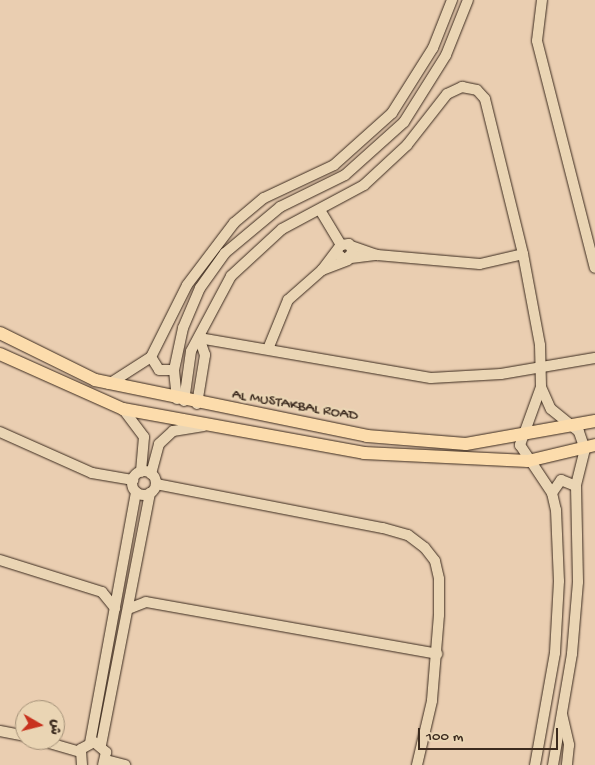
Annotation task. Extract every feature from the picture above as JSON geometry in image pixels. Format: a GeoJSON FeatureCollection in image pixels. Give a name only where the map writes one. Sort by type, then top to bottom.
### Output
{"type":"FeatureCollection","features":[{"type":"Feature","properties":{"kind":"main road","name":"AL MUSTAKBAL ROAD"},"geometry":{"type":"LineString","coordinates":[[0,333],[109,384],[367,436],[421,442],[489,441],[595,421]]}},
{"type":"Feature","properties":{"kind":"main road"},"geometry":{"type":"LineString","coordinates":[[0,354],[122,408],[205,426],[364,453],[473,460],[528,461],[590,447]]}},
{"type":"Feature","properties":{"kind":"main road"},"geometry":{"type":"LineString","coordinates":[[473,460],[489,441]]}},
{"type":"Feature","properties":{"kind":"street"},"geometry":{"type":"LineString","coordinates":[[109,384],[150,357],[187,285],[234,222],[281,188],[334,165],[392,114],[433,48],[452,0]]}},
{"type":"Feature","properties":{"kind":"street"},"geometry":{"type":"LineString","coordinates":[[186,401],[174,370],[183,328],[200,288],[225,253],[280,207],[345,175],[404,122],[446,55],[468,0]]}},
{"type":"Feature","properties":{"kind":"street"},"geometry":{"type":"LineString","coordinates":[[542,0],[537,41],[595,268]]}},
{"type":"Feature","properties":{"kind":"street"},"geometry":{"type":"LineString","coordinates":[[186,401],[205,354],[199,338],[231,276],[282,229],[364,185],[407,145],[447,94],[470,88],[485,99],[523,254],[540,367],[541,387],[532,420],[520,436],[528,461],[552,493],[559,590],[555,653],[536,765]]}},
{"type":"Feature","properties":{"kind":"street"},"geometry":{"type":"LineString","coordinates":[[320,210],[349,259]]}},
{"type":"Feature","properties":{"kind":"street"},"geometry":{"type":"LineString","coordinates":[[343,248],[377,255],[480,264],[523,254]]}},
{"type":"Feature","properties":{"kind":"street"},"geometry":{"type":"LineString","coordinates":[[343,248],[349,259]]}},
{"type":"Feature","properties":{"kind":"street"},"geometry":{"type":"LineString","coordinates":[[268,349],[288,300],[322,270],[343,248]]}},
{"type":"Feature","properties":{"kind":"street"},"geometry":{"type":"LineString","coordinates":[[322,270],[349,259],[377,255]]}},
{"type":"Feature","properties":{"kind":"street"},"geometry":{"type":"LineString","coordinates":[[199,338],[431,378],[540,367],[595,358]]}},
{"type":"Feature","properties":{"kind":"street"},"geometry":{"type":"LineString","coordinates":[[150,357],[159,370],[174,370]]}},
{"type":"Feature","properties":{"kind":"street"},"geometry":{"type":"LineString","coordinates":[[541,387],[550,410],[584,438],[590,447],[576,486],[578,582],[562,713],[553,765]]}},
{"type":"Feature","properties":{"kind":"street"},"geometry":{"type":"LineString","coordinates":[[122,408],[144,437],[146,473],[156,484],[408,535],[435,561],[439,579],[437,654],[417,765]]}},
{"type":"Feature","properties":{"kind":"street"},"geometry":{"type":"LineString","coordinates":[[0,432],[92,473],[133,480],[146,473],[159,444],[173,431],[205,426]]}},
{"type":"Feature","properties":{"kind":"street"},"geometry":{"type":"LineString","coordinates":[[80,752],[90,743],[136,492],[133,480]]}},
{"type":"Feature","properties":{"kind":"street"},"geometry":{"type":"LineString","coordinates":[[552,493],[561,480],[576,486]]}},
{"type":"Feature","properties":{"kind":"street"},"geometry":{"type":"LineString","coordinates":[[125,765],[104,762],[101,745],[150,493],[156,484]]}},
{"type":"Feature","properties":{"kind":"street"},"geometry":{"type":"LineString","coordinates":[[136,492],[150,493]]}},
{"type":"Feature","properties":{"kind":"street"},"geometry":{"type":"LineString","coordinates":[[0,560],[102,592],[115,608]]}},
{"type":"Feature","properties":{"kind":"street"},"geometry":{"type":"LineString","coordinates":[[102,592],[121,581]]}},
{"type":"Feature","properties":{"kind":"street"},"geometry":{"type":"LineString","coordinates":[[132,588],[146,602]]}},
{"type":"Feature","properties":{"kind":"street"},"geometry":{"type":"LineString","coordinates":[[128,608],[146,602],[437,654]]}},
{"type":"Feature","properties":{"kind":"street"},"geometry":{"type":"LineString","coordinates":[[562,713],[569,745],[566,765]]}},
{"type":"Feature","properties":{"kind":"street"},"geometry":{"type":"LineString","coordinates":[[0,731],[15,734]]}},
{"type":"Feature","properties":{"kind":"street"},"geometry":{"type":"LineString","coordinates":[[90,743],[101,745]]}},
{"type":"Feature","properties":{"kind":"street"},"geometry":{"type":"LineString","coordinates":[[65,748],[80,752]]}},
{"type":"Feature","properties":{"kind":"street"},"geometry":{"type":"LineString","coordinates":[[80,752],[82,765]]}}]}
